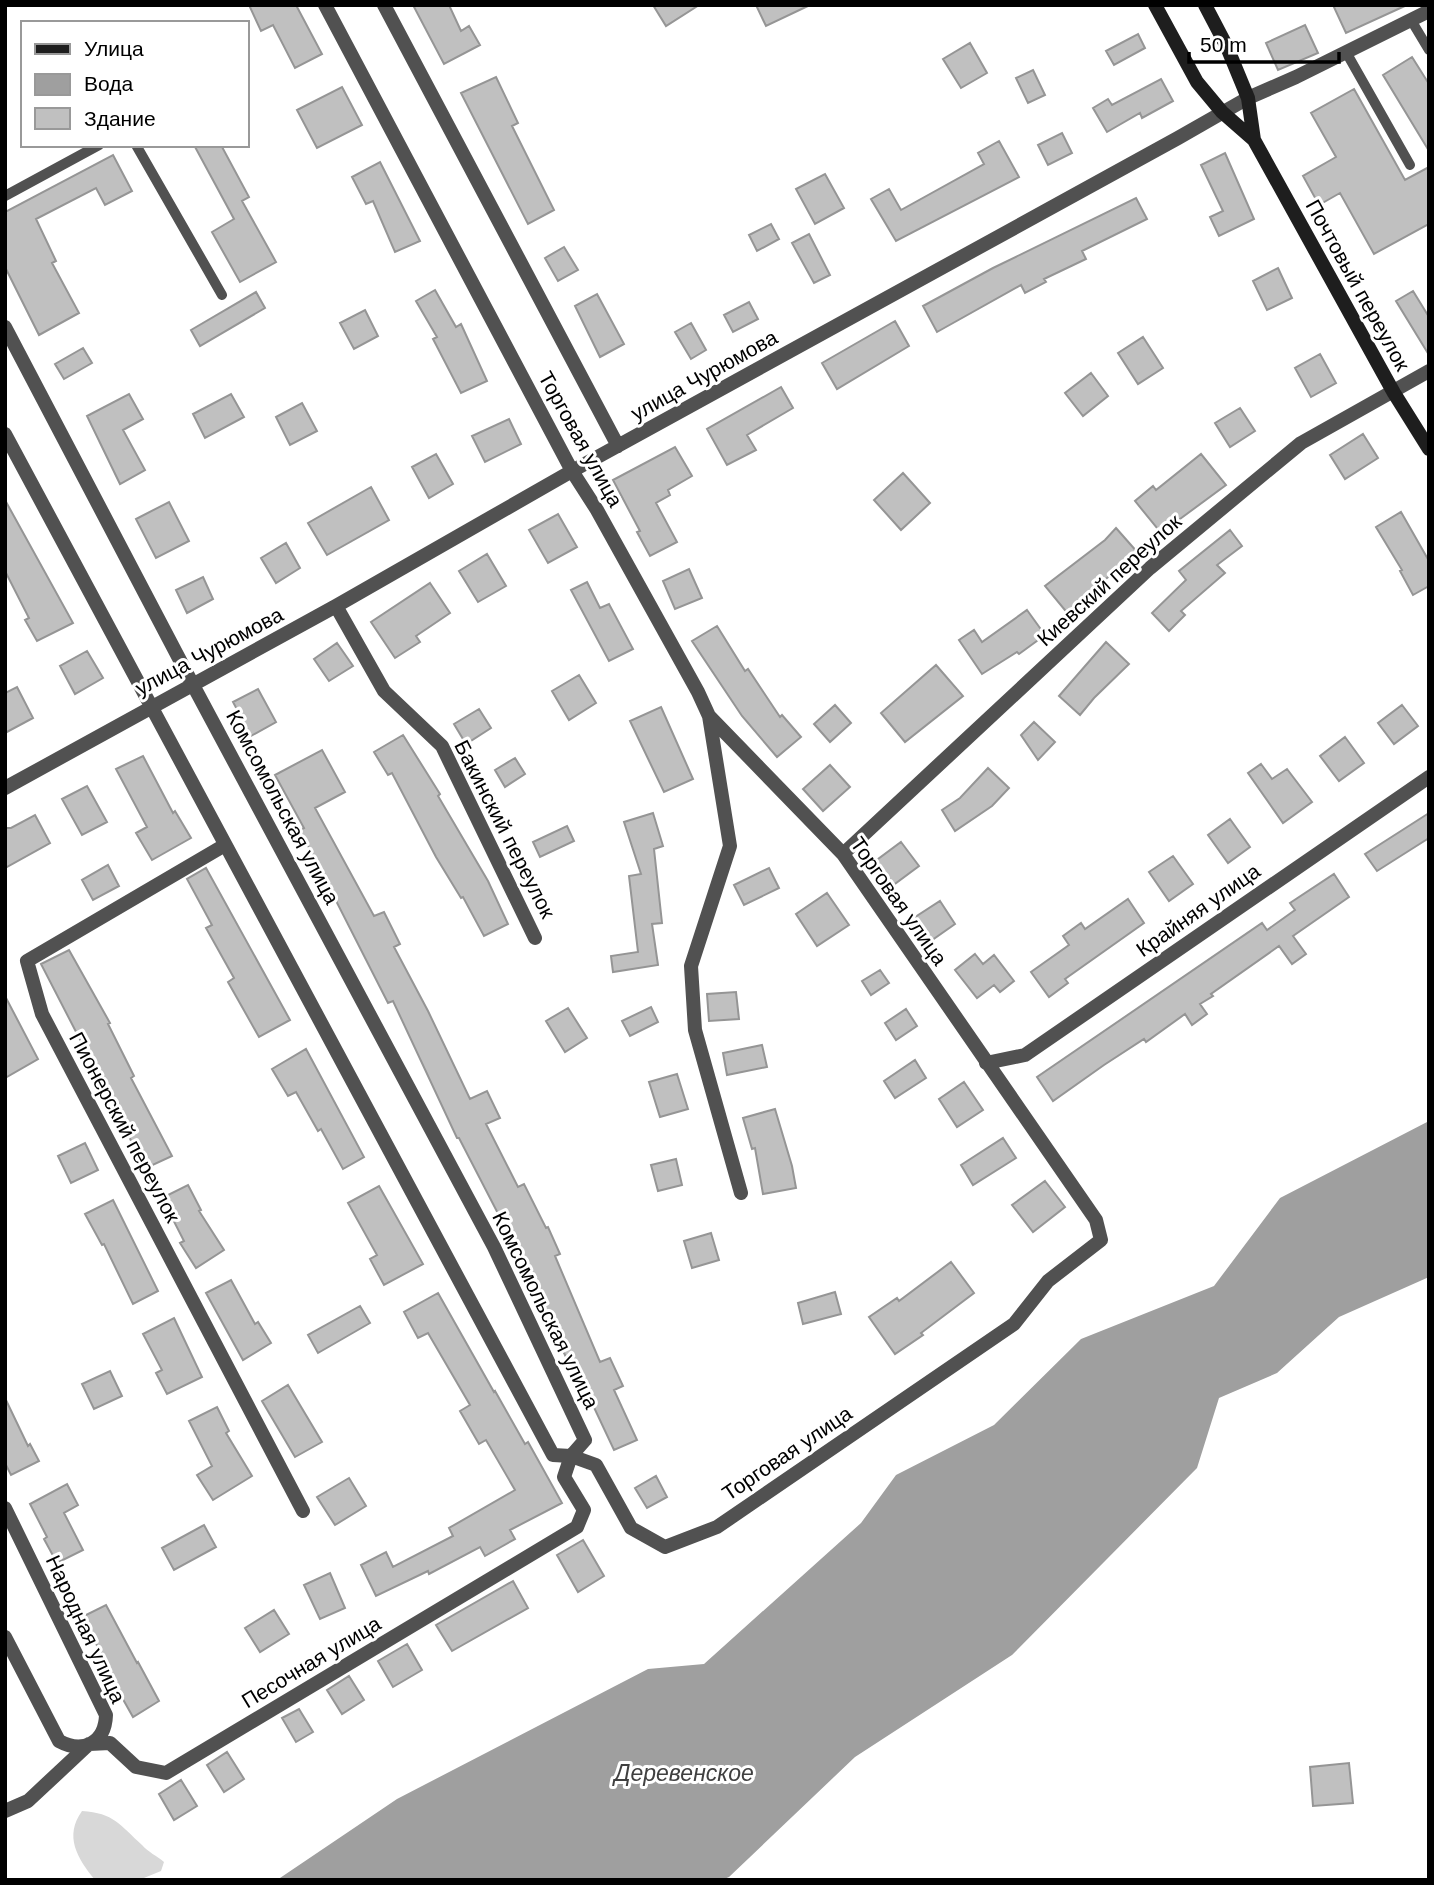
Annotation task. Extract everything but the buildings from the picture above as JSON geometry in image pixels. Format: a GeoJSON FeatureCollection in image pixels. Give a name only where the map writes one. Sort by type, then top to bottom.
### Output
{"type":"FeatureCollection","features":[{"type":"Feature","properties":{"kind":"street","name":"Торговая улица"},"geometry":{"type":"LineString","coordinates":[[325,5],[572,471],[597,510],[709,716],[843,854],[1096,1220],[1101,1240],[1048,1281],[1014,1324],[717,1527],[665,1547],[631,1528],[596,1465],[571,1456]]}},
{"type":"Feature","properties":{"kind":"street","name":"Торговая улица"},"geometry":{"type":"LineString","coordinates":[[384,5],[618,446]]}},
{"type":"Feature","properties":{"kind":"street","name":"Почтовый переулок"},"geometry":{"type":"LineString","coordinates":[[1155,5],[1197,82],[1222,112],[1254,140],[1394,393],[1429,449]]}},
{"type":"Feature","properties":{"kind":"street","name":"Почтовый переулок"},"geometry":{"type":"LineString","coordinates":[[1205,5],[1227,47],[1248,98],[1254,140]]}},
{"type":"Feature","properties":{"kind":"street","name":"улица Чурюмова"},"geometry":{"type":"LineString","coordinates":[[5,788],[1222,112],[1429,11]]}},
{"type":"Feature","properties":{"kind":"street","name":"Комсомольская улица"},"geometry":{"type":"LineString","coordinates":[[5,327],[494,1247],[584,1440],[571,1456]]}},
{"type":"Feature","properties":{"kind":"street","name":"Киевский переулок"},"geometry":{"type":"LineString","coordinates":[[843,854],[1150,568],[1301,443],[1429,371]]}},
{"type":"Feature","properties":{"kind":"street"},"geometry":{"type":"LineString","coordinates":[[5,434],[552,1455],[571,1456]]}},
{"type":"Feature","properties":{"kind":"street","name":"Бакинский переулок"},"geometry":{"type":"LineString","coordinates":[[336,606],[384,691],[442,746],[536,938]]}},
{"type":"Feature","properties":{"kind":"street"},"geometry":{"type":"LineString","coordinates":[[709,716],[730,846],[691,966],[695,1030],[741,1193]]}},
{"type":"Feature","properties":{"kind":"street","name":"Крайняя улица"},"geometry":{"type":"LineString","coordinates":[[986,1063],[1025,1055],[1429,777]]}},
{"type":"Feature","properties":{"kind":"street","name":"Пионерский переулок"},"geometry":{"type":"LineString","coordinates":[[225,845],[27,961],[42,1014],[303,1511]]}},
{"type":"Feature","properties":{"kind":"street","name":"Песочная улица"},"geometry":{"type":"LineString","coordinates":[[89,1744],[110,1743],[136,1767],[166,1773],[399,1634],[577,1527],[584,1510],[564,1477],[571,1456]]}},
{"type":"Feature","properties":{"kind":"street","name":"Народная улица"},"geometry":{"type":"LineString","coordinates":[[5,1508],[106,1715],[102,1732],[89,1744]]}},
{"type":"Feature","properties":{"kind":"street"},"geometry":{"type":"LineString","coordinates":[[5,1637],[54,1735],[68,1746],[77,1748],[89,1744]]}},
{"type":"Feature","properties":{"kind":"street"},"geometry":{"type":"LineString","coordinates":[[5,1811],[28,1801],[89,1744]]}},
{"type":"Feature","properties":{"kind":"lane"},"geometry":{"type":"LineString","coordinates":[[1411,20],[1429,50]]}},
{"type":"Feature","properties":{"kind":"lane"},"geometry":{"type":"LineString","coordinates":[[1346,52],[1410,165]]}},
{"type":"Feature","properties":{"kind":"lane"},"geometry":{"type":"LineString","coordinates":[[5,196],[95,147]]}},
{"type":"Feature","properties":{"kind":"lane"},"geometry":{"type":"LineString","coordinates":[[137,147],[222,295]]}},
{"type":"Feature","properties":{"kind":"shaded area"},"geometry":{"type":"Polygon","coordinates":[[[82,1811],[102,1814],[116,1821],[164,1862],[161,1871],[139,1880],[95,1880],[78,1855],[73,1838],[82,1811]]]}},
{"type":"Feature","properties":{"kind":"water","name":"Деревенское"},"geometry":{"type":"Polygon","coordinates":[[[1429,1121],[1429,1277],[1339,1317],[1277,1373],[1219,1398],[1197,1468],[1012,1655],[855,1757],[729,1877],[722,1880],[277,1880],[397,1799],[648,1669],[704,1664],[861,1523],[896,1475],[994,1425],[1081,1339],[1214,1286],[1280,1198],[1429,1121]]]}}]}
